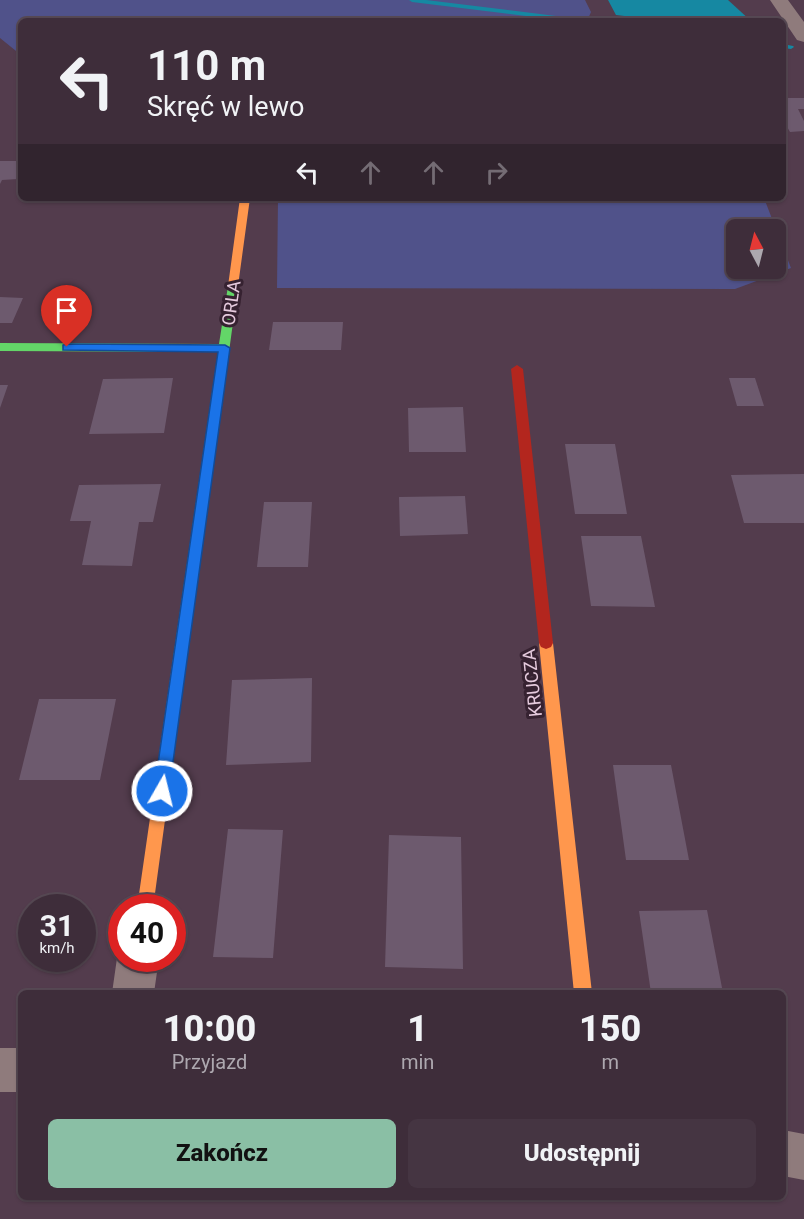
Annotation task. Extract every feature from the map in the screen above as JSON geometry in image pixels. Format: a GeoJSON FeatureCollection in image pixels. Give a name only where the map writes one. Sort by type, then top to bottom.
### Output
{"type":"FeatureCollection","features":[{"type":"Feature","properties":{"kind":"street"},"geometry":{"type":"LineString","coordinates":[[779,0],[804,36]]}},
{"type":"Feature","properties":{"kind":"street","name":"ORLA"},"geometry":{"type":"LineString","coordinates":[[147,894],[245,201]]}},
{"type":"Feature","properties":{"kind":"street"},"geometry":{"type":"LineString","coordinates":[[0,347],[225,348]]}},
{"type":"Feature","properties":{"kind":"street","name":"KRUCZA"},"geometry":{"type":"LineString","coordinates":[[517,369],[583,990]]}},
{"type":"Feature","properties":{"kind":"street"},"geometry":{"type":"LineString","coordinates":[[133,990],[136,972]]}},
{"type":"Feature","properties":{"kind":"street"},"geometry":{"type":"LineString","coordinates":[[0,1070],[18,1070]]}},
{"type":"Feature","properties":{"kind":"street"},"geometry":{"type":"LineString","coordinates":[[786,1154],[804,1157]]}},
{"type":"Feature","properties":{"kind":"shaded area"},"geometry":{"type":"Polygon","coordinates":[[[0,0],[585,0],[591,12],[588,18],[18,18],[18,53],[0,38],[0,0]]]}},
{"type":"Feature","properties":{"kind":"shaded area"},"geometry":{"type":"Polygon","coordinates":[[[608,0],[728,0],[748,18],[642,18],[616,15],[608,0]]]}},
{"type":"Feature","properties":{"kind":"shaded area"},"geometry":{"type":"Polygon","coordinates":[[[278,201],[765,201],[772,219],[726,219],[726,279],[762,279],[735,289],[277,288],[278,201]]]}},
{"type":"Feature","properties":{"kind":"shaded area"},"geometry":{"type":"Polygon","coordinates":[[[786,255],[791,268],[786,270],[786,255]]]}},
{"type":"Feature","properties":{"kind":"building"},"geometry":{"type":"Polygon","coordinates":[[[786,98],[804,98],[804,109],[798,109],[804,121],[804,131],[790,132],[786,125],[786,98]]]}},
{"type":"Feature","properties":{"kind":"building"},"geometry":{"type":"Polygon","coordinates":[[[0,161],[18,161],[18,179],[2,180],[0,184],[0,161]]]}},
{"type":"Feature","properties":{"kind":"building"},"geometry":{"type":"Polygon","coordinates":[[[0,297],[23,298],[12,323],[0,323],[0,297]]]}},
{"type":"Feature","properties":{"kind":"building"},"geometry":{"type":"Polygon","coordinates":[[[273,322],[343,322],[341,350],[269,350],[273,322]]]}},
{"type":"Feature","properties":{"kind":"building"},"geometry":{"type":"Polygon","coordinates":[[[173,378],[164,433],[89,434],[103,379],[173,378]]]}},
{"type":"Feature","properties":{"kind":"building"},"geometry":{"type":"Polygon","coordinates":[[[729,378],[755,378],[764,406],[737,406],[729,378]]]}},
{"type":"Feature","properties":{"kind":"building"},"geometry":{"type":"Polygon","coordinates":[[[0,385],[8,385],[0,408],[0,385]]]}},
{"type":"Feature","properties":{"kind":"building"},"geometry":{"type":"Polygon","coordinates":[[[463,407],[466,452],[409,452],[408,408],[463,407]]]}},
{"type":"Feature","properties":{"kind":"building"},"geometry":{"type":"Polygon","coordinates":[[[565,444],[615,444],[627,514],[575,514],[565,444]]]}},
{"type":"Feature","properties":{"kind":"building"},"geometry":{"type":"Polygon","coordinates":[[[804,474],[804,523],[744,523],[731,475],[804,474]]]}},
{"type":"Feature","properties":{"kind":"building"},"geometry":{"type":"Polygon","coordinates":[[[161,484],[153,522],[139,522],[132,566],[82,565],[91,521],[70,521],[79,485],[161,484]]]}},
{"type":"Feature","properties":{"kind":"building"},"geometry":{"type":"Polygon","coordinates":[[[465,496],[468,534],[400,536],[399,497],[465,496]]]}},
{"type":"Feature","properties":{"kind":"building"},"geometry":{"type":"Polygon","coordinates":[[[264,502],[312,502],[308,567],[257,567],[264,502]]]}},
{"type":"Feature","properties":{"kind":"building"},"geometry":{"type":"Polygon","coordinates":[[[581,536],[641,536],[655,607],[591,606],[581,536]]]}},
{"type":"Feature","properties":{"kind":"building"},"geometry":{"type":"Polygon","coordinates":[[[312,678],[311,762],[226,765],[232,680],[312,678]]]}},
{"type":"Feature","properties":{"kind":"building"},"geometry":{"type":"Polygon","coordinates":[[[39,699],[116,699],[100,780],[19,780],[39,699]]]}},
{"type":"Feature","properties":{"kind":"building"},"geometry":{"type":"Polygon","coordinates":[[[613,765],[671,765],[689,860],[626,860],[613,765]]]}},
{"type":"Feature","properties":{"kind":"building"},"geometry":{"type":"Polygon","coordinates":[[[228,829],[283,830],[273,958],[213,957],[228,829]]]}},
{"type":"Feature","properties":{"kind":"building"},"geometry":{"type":"Polygon","coordinates":[[[389,835],[461,837],[463,969],[385,967],[389,835]]]}},
{"type":"Feature","properties":{"kind":"building"},"geometry":{"type":"Polygon","coordinates":[[[707,910],[722,990],[651,990],[639,911],[707,910]]]}},
{"type":"Feature","properties":{"kind":"waterway"},"geometry":{"type":"LineString","coordinates":[[412,0],[556,18]]}},
{"type":"Feature","properties":{"kind":"waterway"},"geometry":{"type":"LineString","coordinates":[[786,46],[791,47]]}},
{"type":"Feature","properties":{"kind":"traffic: fast"},"geometry":{"type":"LineString","coordinates":[[180,659],[233,286]]}},
{"type":"Feature","properties":{"kind":"traffic: fast"},"geometry":{"type":"LineString","coordinates":[[0,347],[225,348]]}},
{"type":"Feature","properties":{"kind":"traffic: slow"},"geometry":{"type":"LineString","coordinates":[[233,286],[245,201]]}},
{"type":"Feature","properties":{"kind":"traffic: slow"},"geometry":{"type":"LineString","coordinates":[[546,643],[583,990]]}},
{"type":"Feature","properties":{"kind":"traffic: slow"},"geometry":{"type":"LineString","coordinates":[[147,894],[180,659]]}},
{"type":"Feature","properties":{"kind":"traffic: jam"},"geometry":{"type":"LineString","coordinates":[[517,369],[546,643]]}},
{"type":"Feature","properties":{"kind":"route"},"geometry":{"type":"LineString","coordinates":[[67,347],[225,348],[162,791]]}}]}
